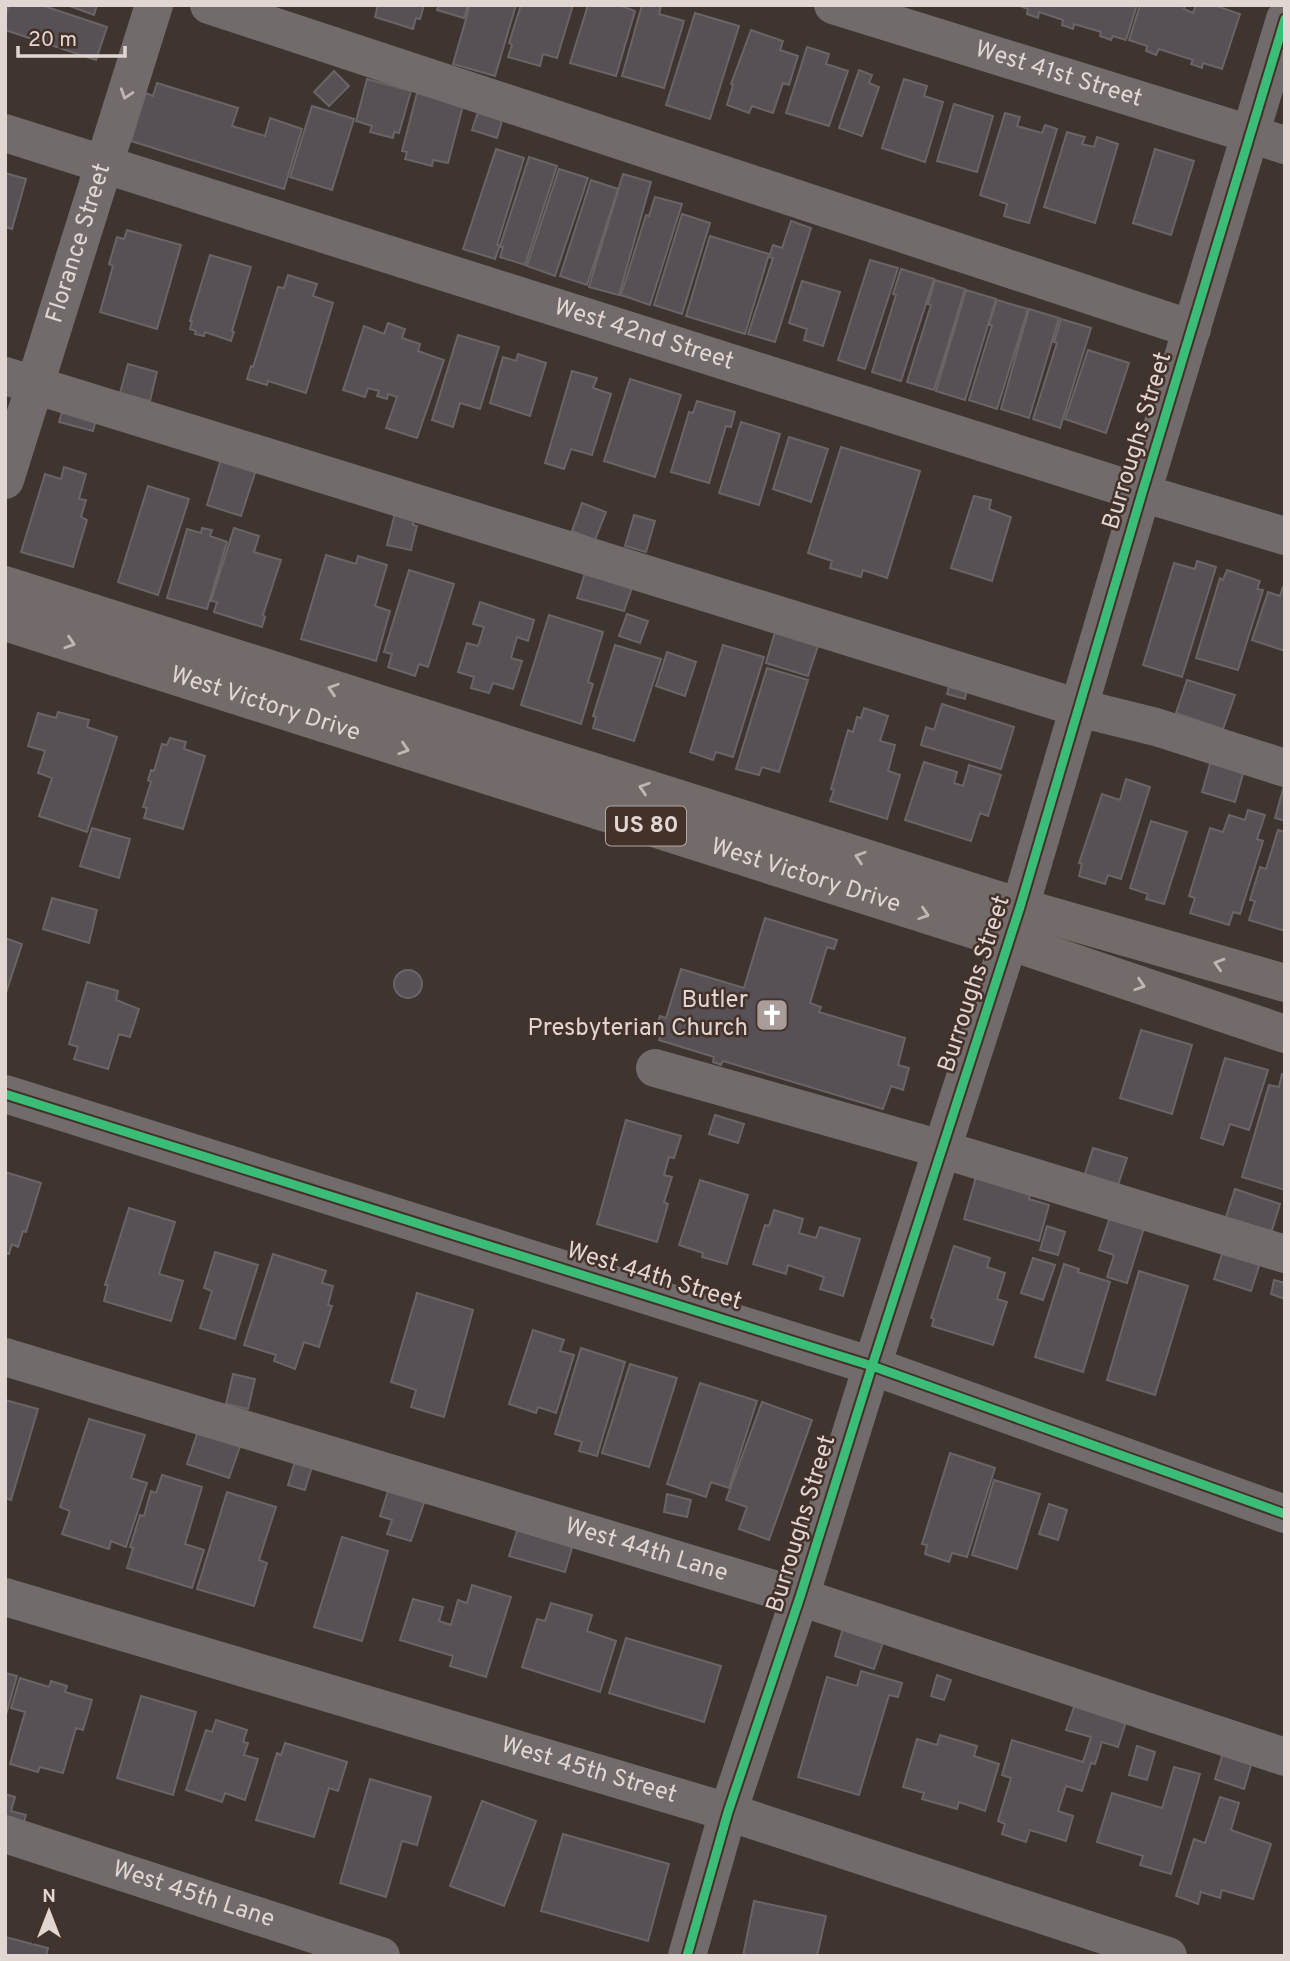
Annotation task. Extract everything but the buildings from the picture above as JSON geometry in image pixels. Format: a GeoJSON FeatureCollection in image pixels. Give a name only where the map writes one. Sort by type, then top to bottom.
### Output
{"type":"FeatureCollection","features":[{"type":"Feature","properties":{"kind":"main road","name":"West Victory Drive"},"geometry":{"type":"LineString","coordinates":[[5,585],[1015,924],[1285,1034]]}},
{"type":"Feature","properties":{"kind":"main road","name":"West Victory Drive"},"geometry":{"type":"LineString","coordinates":[[5,622],[1015,924],[1285,983]]}},
{"type":"Feature","properties":{"kind":"street","name":"Florance Street"},"geometry":{"type":"LineString","coordinates":[[5,480],[20,380],[104,164],[154,5]]}},
{"type":"Feature","properties":{"kind":"street"},"geometry":{"type":"LineString","coordinates":[[209,5],[1192,329]]}},
{"type":"Feature","properties":{"kind":"street","name":"West 41st Street"},"geometry":{"type":"LineString","coordinates":[[833,5],[1268,140]]}},
{"type":"Feature","properties":{"kind":"street","name":"Burroughs Street"},"geometry":{"type":"LineString","coordinates":[[687,1956],[728,1812],[800,1597],[1015,924],[1192,329],[1268,140],[1285,19]]}},
{"type":"Feature","properties":{"kind":"street","name":"West 42nd Street"},"geometry":{"type":"LineString","coordinates":[[5,133],[1285,536]]}},
{"type":"Feature","properties":{"kind":"street"},"geometry":{"type":"LineString","coordinates":[[20,380],[1079,708],[1156,727],[1285,768]]}},
{"type":"Feature","properties":{"kind":"street"},"geometry":{"type":"LineString","coordinates":[[655,1068],[941,1149],[1285,1254]]}},
{"type":"Feature","properties":{"kind":"street","name":"West 44th Street"},"geometry":{"type":"LineString","coordinates":[[5,1094],[872,1366],[1285,1514]]}},
{"type":"Feature","properties":{"kind":"street","name":"West 44th Lane"},"geometry":{"type":"LineString","coordinates":[[5,1357],[800,1597],[1285,1757]]}},
{"type":"Feature","properties":{"kind":"street","name":"West 45th Street"},"geometry":{"type":"LineString","coordinates":[[5,1597],[728,1812],[1168,1956]]}},
{"type":"Feature","properties":{"kind":"street","name":"West 45th Lane"},"geometry":{"type":"LineString","coordinates":[[5,1835],[381,1956]]}},
{"type":"Feature","properties":{"kind":"cycle path"},"geometry":{"type":"LineString","coordinates":[[687,1956],[728,1812],[800,1597],[1020,907],[1285,19]]}},
{"type":"Feature","properties":{"kind":"cycle path"},"geometry":{"type":"LineString","coordinates":[[5,1094],[872,1366],[1285,1514]]}},
{"type":"Feature","properties":{"kind":"place","name":"Butler Presbyterian Church"},"geometry":{"type":"Point","coordinates":[772,1015]}}]}
